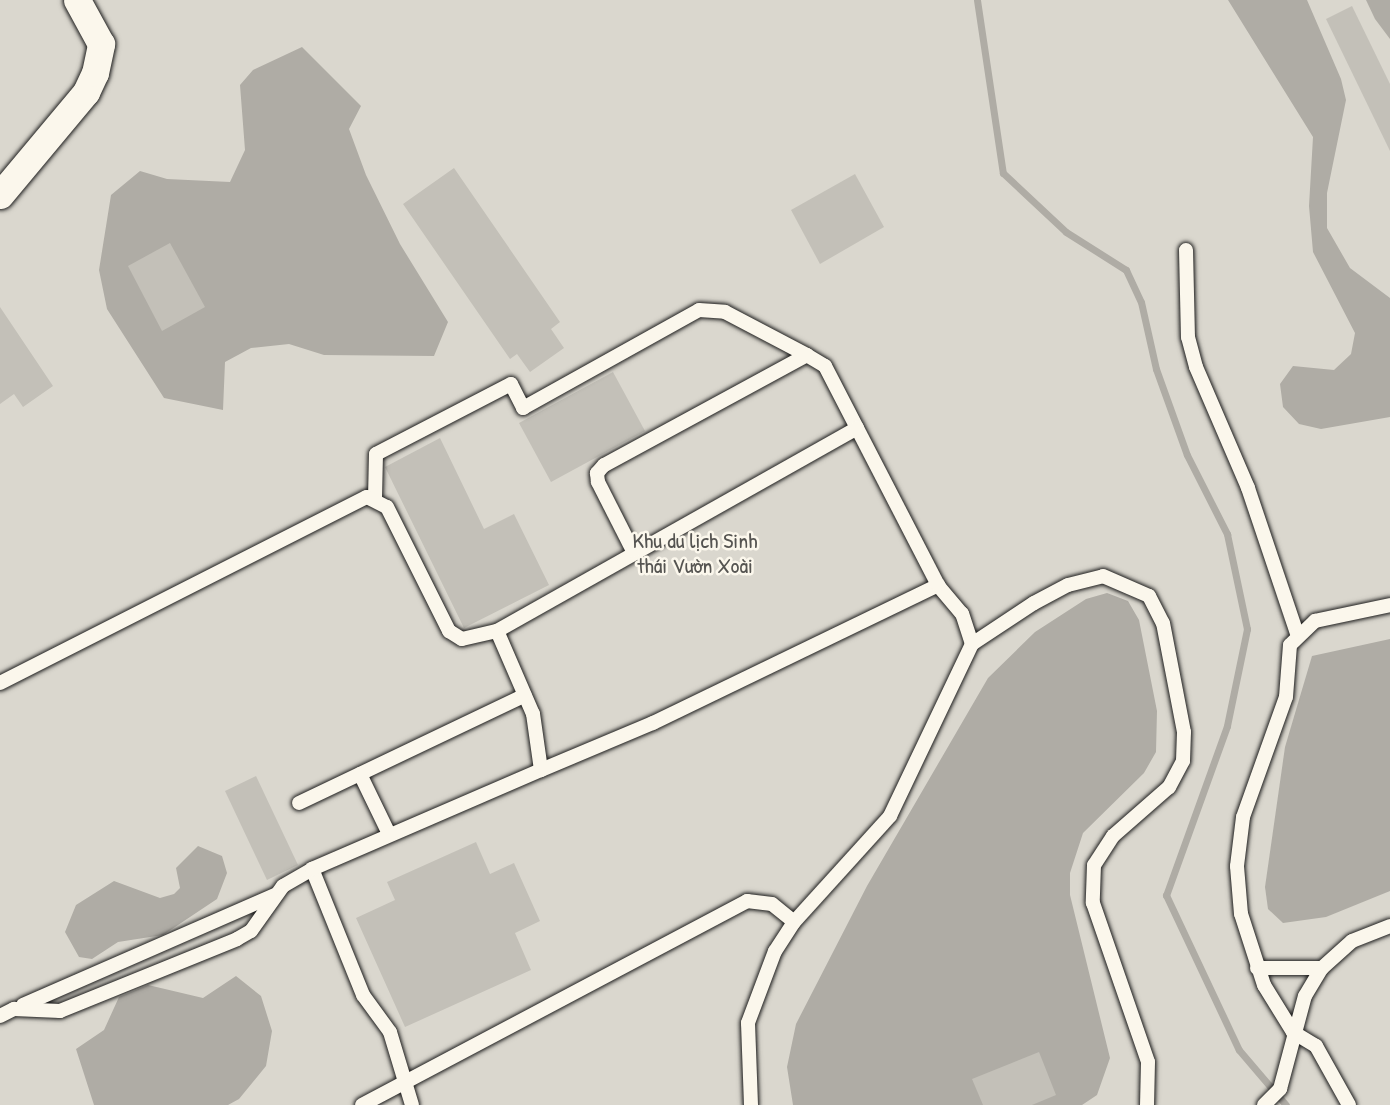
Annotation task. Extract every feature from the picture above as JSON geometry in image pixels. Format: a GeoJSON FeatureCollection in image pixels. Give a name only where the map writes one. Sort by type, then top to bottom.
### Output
{"type":"FeatureCollection","features":[{"type":"Feature","properties":{"kind":"street"},"geometry":{"type":"LineString","coordinates":[[0,195],[86,92],[95,73],[101,44],[77,0]]}},
{"type":"Feature","properties":{"kind":"lane"},"geometry":{"type":"LineString","coordinates":[[1186,250],[1188,337],[1193,357],[1248,488],[1297,634]]}},
{"type":"Feature","properties":{"kind":"lane"},"geometry":{"type":"LineString","coordinates":[[375,498],[376,454],[512,384],[523,408],[699,310],[725,312],[825,366],[938,585],[962,614],[972,644]]}},
{"type":"Feature","properties":{"kind":"lane"},"geometry":{"type":"LineString","coordinates":[[633,551],[597,473],[807,355]]}},
{"type":"Feature","properties":{"kind":"lane"},"geometry":{"type":"LineString","coordinates":[[0,682],[246,554],[354,501],[375,498],[387,507],[449,631],[462,639],[497,631],[633,551],[857,428]]}},
{"type":"Feature","properties":{"kind":"lane"},"geometry":{"type":"LineString","coordinates":[[751,1105],[748,1023],[776,951],[794,922],[890,816],[972,644],[1068,585],[1103,576],[1149,596],[1163,623],[1181,710],[1183,761],[1169,787],[1113,836],[1094,865],[1093,903],[1148,1062],[1148,1105]]}},
{"type":"Feature","properties":{"kind":"lane"},"geometry":{"type":"LineString","coordinates":[[0,1016],[277,894],[312,869],[389,834],[653,723],[938,585]]}},
{"type":"Feature","properties":{"kind":"lane"},"geometry":{"type":"LineString","coordinates":[[1349,1105],[1316,1046],[1293,1032],[1257,968],[1241,914],[1237,866],[1243,817],[1286,697],[1290,645],[1297,634],[1315,621],[1390,605]]}},
{"type":"Feature","properties":{"kind":"lane"},"geometry":{"type":"LineString","coordinates":[[497,631],[525,695],[543,756],[541,770]]}},
{"type":"Feature","properties":{"kind":"lane"},"geometry":{"type":"LineString","coordinates":[[299,803],[525,695]]}},
{"type":"Feature","properties":{"kind":"lane"},"geometry":{"type":"LineString","coordinates":[[360,774],[389,834]]}},
{"type":"Feature","properties":{"kind":"lane"},"geometry":{"type":"LineString","coordinates":[[312,869],[363,995],[390,1032],[407,1082],[412,1105]]}},
{"type":"Feature","properties":{"kind":"lane"},"geometry":{"type":"LineString","coordinates":[[14,1009],[60,1011],[237,939],[251,931],[277,894]]}},
{"type":"Feature","properties":{"kind":"lane"},"geometry":{"type":"LineString","coordinates":[[362,1105],[747,901],[772,904],[794,922]]}},
{"type":"Feature","properties":{"kind":"lane"},"geometry":{"type":"LineString","coordinates":[[1264,1105],[1280,1089],[1293,1032],[1322,968],[1352,941],[1390,927]]}},
{"type":"Feature","properties":{"kind":"lane"},"geometry":{"type":"LineString","coordinates":[[1257,968],[1322,968]]}},
{"type":"Feature","properties":{"kind":"green space","name":"Khu du lịch Sinh thái Vườn Xoài"},"geometry":{"type":"Polygon","coordinates":[[[0,0],[1390,0],[1390,1105],[0,1105],[0,0]]]}},
{"type":"Feature","properties":{"kind":"shaded area"},"geometry":{"type":"Polygon","coordinates":[[[1228,0],[1307,0],[1341,79],[1346,100],[1327,193],[1327,228],[1350,268],[1390,298],[1390,417],[1321,429],[1299,424],[1283,407],[1280,384],[1293,366],[1334,370],[1351,354],[1355,333],[1313,252],[1309,206],[1313,137],[1228,0]]]}},
{"type":"Feature","properties":{"kind":"shaded area"},"geometry":{"type":"Polygon","coordinates":[[[1366,0],[1390,0],[1390,39],[1375,19],[1366,0]]]}},
{"type":"Feature","properties":{"kind":"shaded area"},"geometry":{"type":"Polygon","coordinates":[[[302,47],[361,106],[349,129],[366,175],[400,244],[448,322],[434,356],[324,355],[289,344],[251,348],[225,362],[223,410],[164,398],[107,309],[99,270],[111,195],[140,171],[167,179],[230,182],[245,150],[240,85],[253,70],[302,47]]]}},
{"type":"Feature","properties":{"kind":"shaded area"},"geometry":{"type":"Polygon","coordinates":[[[1107,593],[1128,601],[1139,620],[1157,711],[1156,752],[1144,773],[1083,833],[1070,873],[1070,895],[1110,1058],[1097,1095],[1082,1105],[793,1105],[787,1067],[796,1024],[867,886],[988,678],[1035,632],[1086,599],[1107,593]]]}},
{"type":"Feature","properties":{"kind":"shaded area"},"geometry":{"type":"Polygon","coordinates":[[[1390,639],[1390,891],[1326,917],[1283,923],[1268,909],[1265,887],[1285,747],[1312,656],[1390,639]]]}},
{"type":"Feature","properties":{"kind":"shaded area"},"geometry":{"type":"Polygon","coordinates":[[[198,846],[222,856],[227,873],[217,899],[163,935],[118,942],[92,959],[79,957],[65,932],[76,905],[114,881],[160,898],[174,894],[180,888],[176,868],[198,846]]]}},
{"type":"Feature","properties":{"kind":"shaded area"},"geometry":{"type":"Polygon","coordinates":[[[236,976],[261,996],[272,1031],[266,1066],[239,1099],[228,1105],[94,1105],[76,1049],[104,1030],[119,997],[148,985],[203,998],[236,976]]]}},
{"type":"Feature","properties":{"kind":"building"},"geometry":{"type":"Polygon","coordinates":[[[1352,6],[1390,84],[1390,151],[1326,19],[1352,6]]]}},
{"type":"Feature","properties":{"kind":"building"},"geometry":{"type":"Polygon","coordinates":[[[454,168],[560,322],[551,329],[564,348],[530,372],[517,354],[510,359],[403,204],[454,168]]]}},
{"type":"Feature","properties":{"kind":"building"},"geometry":{"type":"Polygon","coordinates":[[[855,174],[884,227],[820,264],[791,210],[855,174]]]}},
{"type":"Feature","properties":{"kind":"building"},"geometry":{"type":"Polygon","coordinates":[[[170,243],[205,307],[162,331],[128,266],[170,243]]]}},
{"type":"Feature","properties":{"kind":"building"},"geometry":{"type":"Polygon","coordinates":[[[0,307],[53,386],[23,407],[14,394],[0,404],[0,307]]]}},
{"type":"Feature","properties":{"kind":"building"},"geometry":{"type":"Polygon","coordinates":[[[613,372],[645,431],[551,482],[519,423],[613,372]]]}},
{"type":"Feature","properties":{"kind":"building"},"geometry":{"type":"Polygon","coordinates":[[[440,438],[484,529],[514,514],[549,585],[464,628],[385,467],[440,438]]]}},
{"type":"Feature","properties":{"kind":"building"},"geometry":{"type":"Polygon","coordinates":[[[256,776],[298,865],[267,880],[225,791],[256,776]]]}},
{"type":"Feature","properties":{"kind":"building"},"geometry":{"type":"Polygon","coordinates":[[[476,842],[490,874],[514,863],[540,921],[515,933],[531,970],[405,1027],[356,918],[395,900],[387,882],[476,842]]]}},
{"type":"Feature","properties":{"kind":"building"},"geometry":{"type":"Polygon","coordinates":[[[1039,1052],[1056,1095],[1032,1105],[983,1105],[972,1079],[1039,1052]]]}},
{"type":"Feature","properties":{"kind":"waterway"},"geometry":{"type":"LineString","coordinates":[[977,0],[1003,173],[1066,232],[1126,270],[1141,302],[1156,369],[1187,455],[1227,534],[1247,629],[1227,726],[1166,895],[1239,1050],[1286,1105]]}}]}
